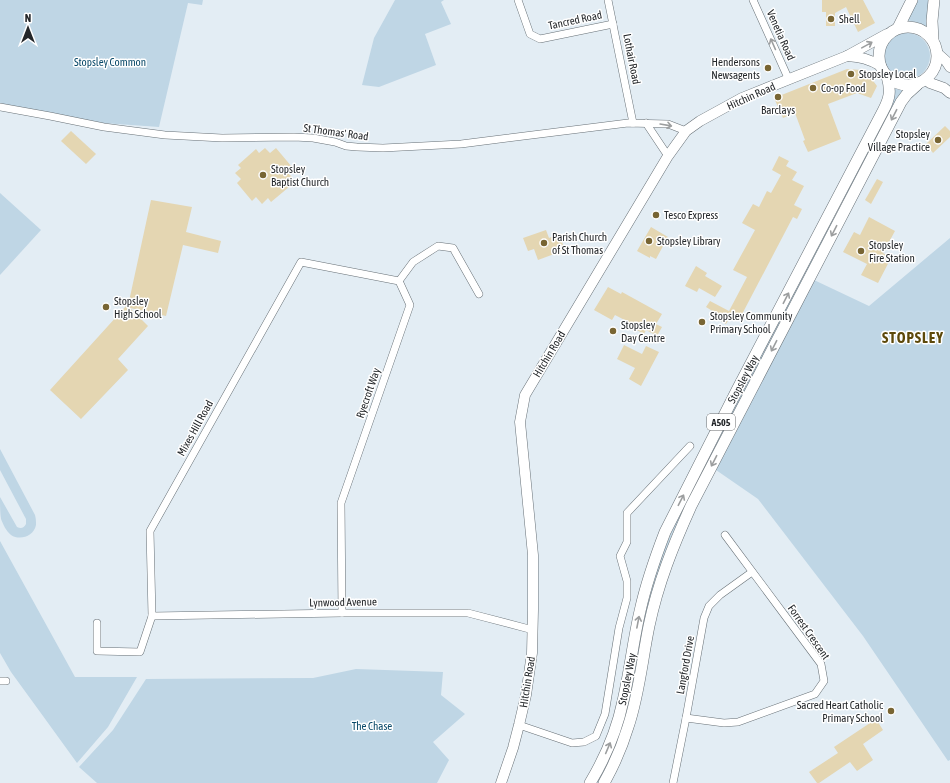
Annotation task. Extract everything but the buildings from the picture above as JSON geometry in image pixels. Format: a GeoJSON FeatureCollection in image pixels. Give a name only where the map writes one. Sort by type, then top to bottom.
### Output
{"type":"FeatureCollection","features":[{"type":"Feature","properties":{"kind":"main road"},"geometry":{"type":"LineString","coordinates":[[898,28],[912,0]]}},
{"type":"Feature","properties":{"kind":"main road"},"geometry":{"type":"LineString","coordinates":[[933,40],[932,21],[934,0]]}},
{"type":"Feature","properties":{"kind":"main road"},"geometry":{"type":"LineString","coordinates":[[887,34],[898,28],[908,26],[917,28],[926,33],[933,40],[937,53]]}},
{"type":"Feature","properties":{"kind":"main road","name":"A505"},"geometry":{"type":"LineString","coordinates":[[887,34],[879,49],[879,59],[887,76],[898,85],[908,86],[921,82],[931,74],[935,68],[937,53]]}},
{"type":"Feature","properties":{"kind":"main road","name":"Stopsley Way"},"geometry":{"type":"LineString","coordinates":[[590,783],[597,772],[616,728],[623,702],[642,603],[647,583],[665,532],[883,111],[890,89],[887,76]]}},
{"type":"Feature","properties":{"kind":"main road","name":"Stopsley Way"},"geometry":{"type":"LineString","coordinates":[[604,783],[619,752],[628,727],[637,694],[649,626],[658,591],[676,539],[698,492],[901,102],[906,94],[921,82]]}},
{"type":"Feature","properties":{"kind":"street","name":"Tancred Road"},"geometry":{"type":"LineString","coordinates":[[518,0],[530,34],[540,39],[613,24]]}},
{"type":"Feature","properties":{"kind":"street","name":"Lothair Road"},"geometry":{"type":"LineString","coordinates":[[608,0],[633,123]]}},
{"type":"Feature","properties":{"kind":"street","name":"Venetia Road"},"geometry":{"type":"LineString","coordinates":[[753,0],[789,80]]}},
{"type":"Feature","properties":{"kind":"street","name":"Hitchin Road"},"geometry":{"type":"LineString","coordinates":[[504,781],[526,695],[531,660],[533,630],[533,555],[520,422],[525,395],[668,156],[686,131],[700,121],[742,98],[847,56],[887,34]]}},
{"type":"Feature","properties":{"kind":"street"},"geometry":{"type":"LineString","coordinates":[[937,53],[950,67]]}},
{"type":"Feature","properties":{"kind":"street"},"geometry":{"type":"LineString","coordinates":[[847,56],[867,59],[881,66]]}},
{"type":"Feature","properties":{"kind":"street"},"geometry":{"type":"LineString","coordinates":[[921,82],[948,88]]}},
{"type":"Feature","properties":{"kind":"street","name":"St Thomas' Road"},"geometry":{"type":"LineString","coordinates":[[0,107],[104,127],[165,135],[222,138],[313,138],[335,142],[346,146],[364,148],[461,144],[633,123],[668,124],[686,131]]}},
{"type":"Feature","properties":{"kind":"street"},"geometry":{"type":"LineString","coordinates":[[646,124],[668,156]]}},
{"type":"Feature","properties":{"kind":"street"},"geometry":{"type":"LineString","coordinates":[[399,281],[413,262],[438,246],[453,248],[479,294]]}},
{"type":"Feature","properties":{"kind":"street","name":"Mixes Hill Road"},"geometry":{"type":"LineString","coordinates":[[97,623],[97,651],[140,652],[152,616],[150,532],[302,262],[399,281]]}},
{"type":"Feature","properties":{"kind":"street","name":"Ryecroft Way"},"geometry":{"type":"LineString","coordinates":[[342,613],[341,503],[410,305],[399,281]]}},
{"type":"Feature","properties":{"kind":"street","name":"Stopsley Way"},"geometry":{"type":"LineString","coordinates":[[519,725],[572,743],[584,742],[596,736],[605,714],[619,628],[627,598],[627,581],[620,556],[627,542],[627,513],[690,446]]}},
{"type":"Feature","properties":{"kind":"street","name":"Forrest Crescent"},"geometry":{"type":"LineString","coordinates":[[686,718],[724,723],[738,722],[815,694],[824,681],[821,664],[725,535]]}},
{"type":"Feature","properties":{"kind":"street","name":"Langford Drive"},"geometry":{"type":"LineString","coordinates":[[674,783],[704,618],[709,606],[720,595],[752,572]]}},
{"type":"Feature","properties":{"kind":"street","name":"Lynwood Avenue"},"geometry":{"type":"LineString","coordinates":[[152,616],[468,613],[533,630]]}},
{"type":"Feature","properties":{"kind":"green space","name":"Stopsley Common"},"geometry":{"type":"Polygon","coordinates":[[[0,0],[203,0],[202,5],[188,3],[159,127],[103,123],[0,104],[0,0]]]}},
{"type":"Feature","properties":{"kind":"green space"},"geometry":{"type":"Polygon","coordinates":[[[395,0],[444,0],[441,2],[451,24],[425,34],[436,65],[379,87],[362,85],[374,38],[395,0]]]}},
{"type":"Feature","properties":{"kind":"green space"},"geometry":{"type":"Polygon","coordinates":[[[918,0],[930,0],[928,28],[919,23],[907,20],[918,0]]]}},
{"type":"Feature","properties":{"kind":"green space"},"geometry":{"type":"Polygon","coordinates":[[[907,33],[920,37],[926,43],[930,56],[926,69],[920,75],[907,79],[894,75],[888,69],[884,56],[888,43],[894,37],[907,33]]]}},
{"type":"Feature","properties":{"kind":"green space"},"geometry":{"type":"Polygon","coordinates":[[[894,88],[903,91],[845,200],[842,199],[894,88]]]}},
{"type":"Feature","properties":{"kind":"green space"},"geometry":{"type":"Polygon","coordinates":[[[0,193],[41,230],[0,275],[0,193]]]}},
{"type":"Feature","properties":{"kind":"green space"},"geometry":{"type":"Polygon","coordinates":[[[832,220],[835,221],[673,532],[654,585],[627,717],[610,760],[598,783],[595,783],[661,557],[677,520],[714,446],[832,220]]]}},
{"type":"Feature","properties":{"kind":"green space"},"geometry":{"type":"Polygon","coordinates":[[[950,238],[950,760],[948,761],[863,636],[758,499],[716,470],[788,325],[814,280],[869,306],[950,238]]]}},
{"type":"Feature","properties":{"kind":"green space"},"geometry":{"type":"Polygon","coordinates":[[[0,449],[35,515],[35,529],[30,535],[18,538],[11,535],[1,519],[0,497],[17,527],[22,528],[26,524],[26,519],[0,470],[0,449]]]}},
{"type":"Feature","properties":{"kind":"green space"},"geometry":{"type":"Polygon","coordinates":[[[0,541],[75,677],[137,677],[108,727],[77,763],[11,672],[0,653],[0,541]]]}},
{"type":"Feature","properties":{"kind":"green space","name":"The Chase"},"geometry":{"type":"Polygon","coordinates":[[[356,669],[443,672],[441,695],[465,714],[433,742],[449,760],[437,783],[97,783],[79,767],[113,730],[146,679],[313,678],[356,669]]]}},
{"type":"Feature","properties":{"kind":"place","name":"Shell"},"geometry":{"type":"Point","coordinates":[831,19]}},
{"type":"Feature","properties":{"kind":"place","name":"Hendersons Newsagents"},"geometry":{"type":"Point","coordinates":[768,68]}},
{"type":"Feature","properties":{"kind":"place","name":"Stopsley Local"},"geometry":{"type":"Point","coordinates":[851,74]}},
{"type":"Feature","properties":{"kind":"place","name":"Co-op Food"},"geometry":{"type":"Point","coordinates":[813,88]}},
{"type":"Feature","properties":{"kind":"place","name":"Barclays"},"geometry":{"type":"Point","coordinates":[778,97]}},
{"type":"Feature","properties":{"kind":"place","name":"Stopsley Village Practice"},"geometry":{"type":"Point","coordinates":[938,140]}},
{"type":"Feature","properties":{"kind":"place","name":"Stopsley Baptist Church"},"geometry":{"type":"Point","coordinates":[263,175]}},
{"type":"Feature","properties":{"kind":"place","name":"Tesco Express"},"geometry":{"type":"Point","coordinates":[656,215]}},
{"type":"Feature","properties":{"kind":"place","name":"Stopsley Library"},"geometry":{"type":"Point","coordinates":[649,241]}},
{"type":"Feature","properties":{"kind":"place","name":"Parish Church of St Thomas"},"geometry":{"type":"Point","coordinates":[544,243]}},
{"type":"Feature","properties":{"kind":"place","name":"Stopsley Fire Station"},"geometry":{"type":"Point","coordinates":[861,251]}},
{"type":"Feature","properties":{"kind":"place","name":"Stopsley High School"},"geometry":{"type":"Point","coordinates":[106,307]}},
{"type":"Feature","properties":{"kind":"place","name":"Stopsley Community Primary School"},"geometry":{"type":"Point","coordinates":[702,322]}},
{"type":"Feature","properties":{"kind":"place","name":"Stopsley Day Centre"},"geometry":{"type":"Point","coordinates":[613,331]}},
{"type":"Feature","properties":{"kind":"place","name":"Sacred Heart Catholic Primary School"},"geometry":{"type":"Point","coordinates":[891,711]}},
{"type":"Feature","properties":{"kind":"district","name":"STOPSLEY"},"geometry":{"type":"Point","coordinates":[913,337]}}]}
